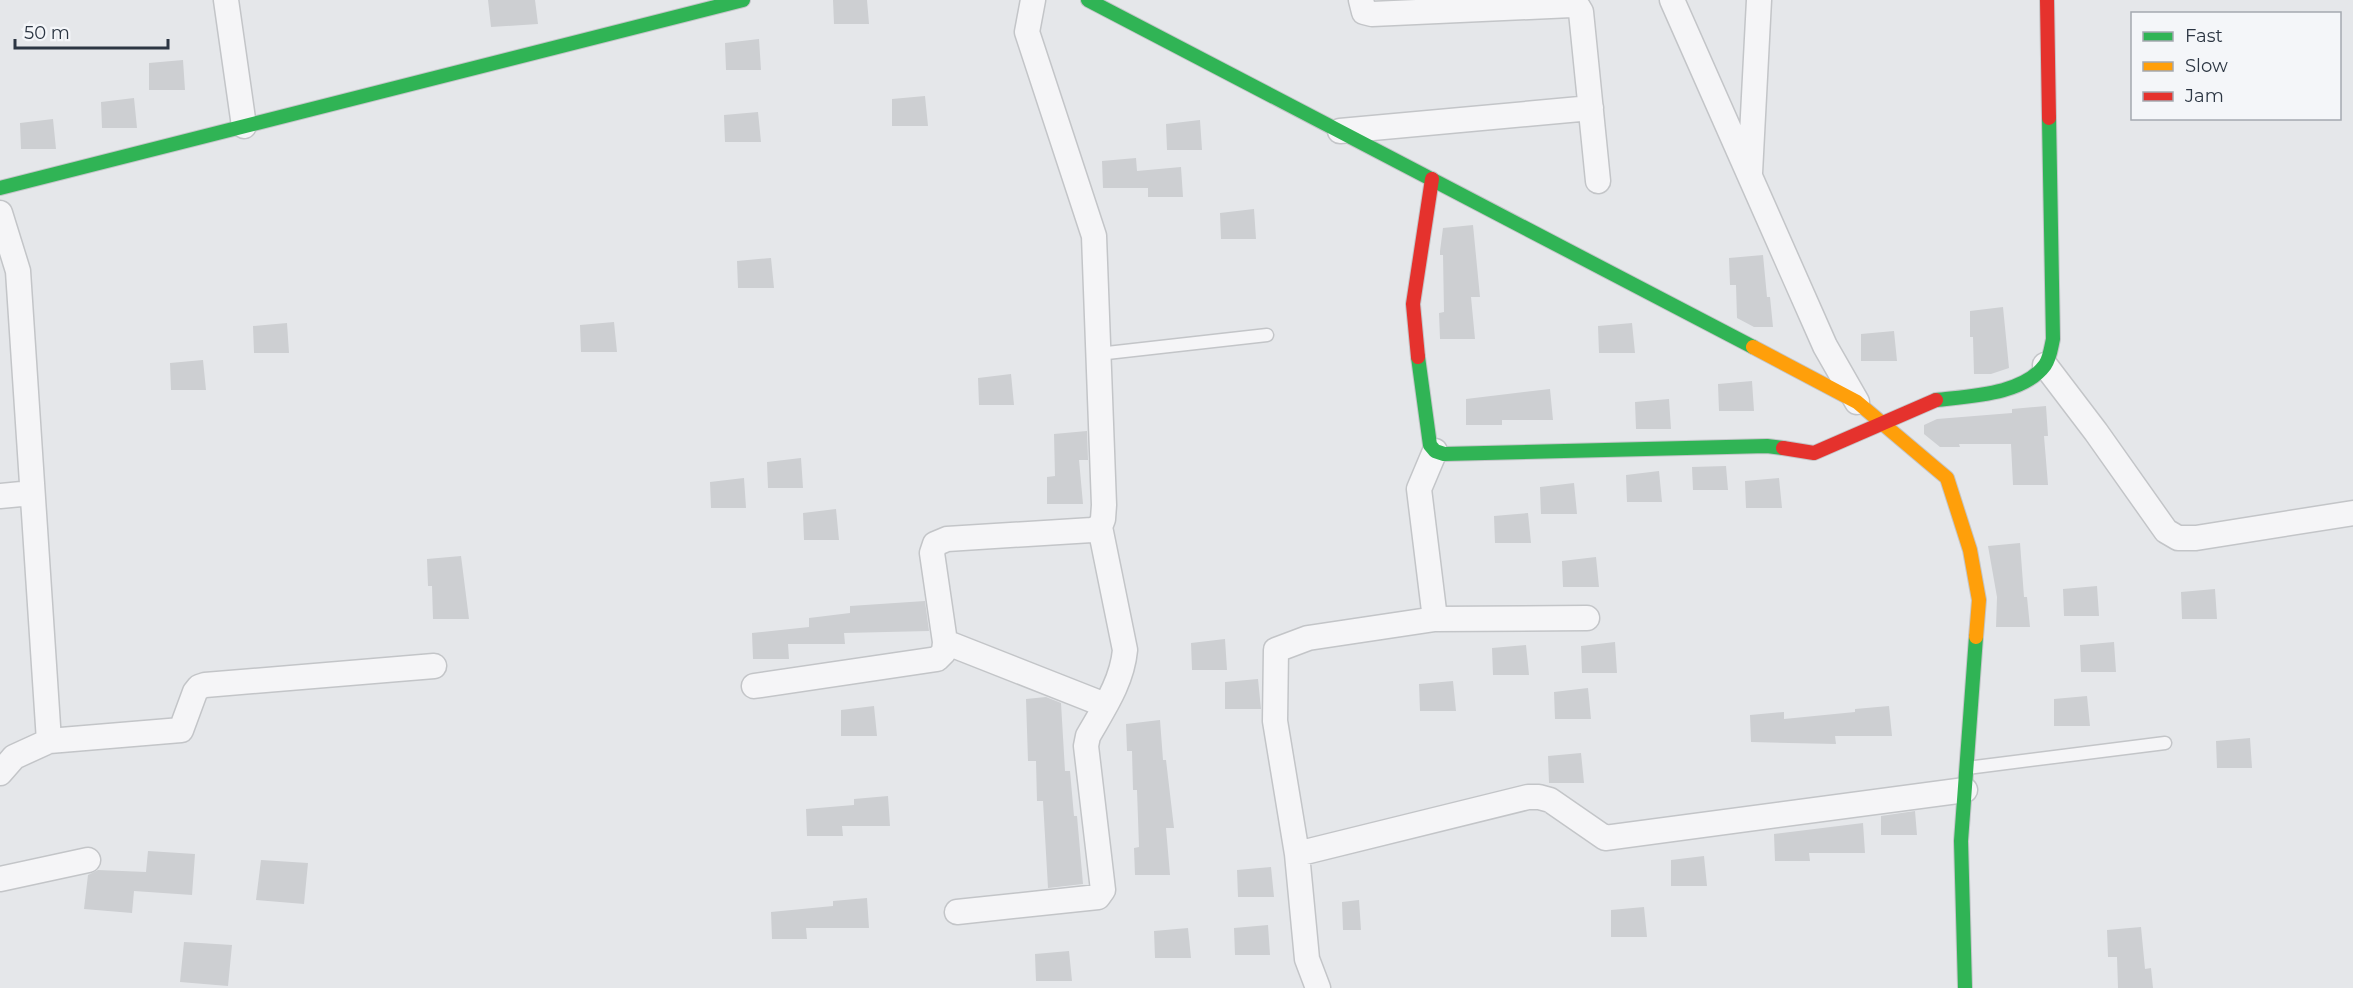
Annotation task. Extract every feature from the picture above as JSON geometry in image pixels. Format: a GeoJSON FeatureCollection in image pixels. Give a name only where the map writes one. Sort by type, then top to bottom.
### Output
{"type":"FeatureCollection","features":[{"type":"Feature","properties":{"kind":"street"},"geometry":{"type":"LineString","coordinates":[[226,0],[244,126]]}},
{"type":"Feature","properties":{"kind":"street"},"geometry":{"type":"LineString","coordinates":[[0,188],[743,0]]}},
{"type":"Feature","properties":{"kind":"street"},"geometry":{"type":"LineString","coordinates":[[957,912],[1098,897],[1103,882],[1086,746],[1088,736],[1121,673],[1125,650],[1100,527],[1104,505],[1094,236],[1026,32],[1033,0]]}},
{"type":"Feature","properties":{"kind":"street"},"geometry":{"type":"LineString","coordinates":[[1088,0],[1857,402],[1947,478],[1970,550],[1979,600],[1961,841],[1965,988]]}},
{"type":"Feature","properties":{"kind":"street"},"geometry":{"type":"LineString","coordinates":[[1361,0],[1365,12],[1372,14],[1572,4],[1578,7],[1581,12],[1598,181]]}},
{"type":"Feature","properties":{"kind":"street"},"geometry":{"type":"LineString","coordinates":[[1672,0],[1825,346],[1857,402]]}},
{"type":"Feature","properties":{"kind":"street"},"geometry":{"type":"LineString","coordinates":[[1750,178],[1759,0]]}},
{"type":"Feature","properties":{"kind":"street"},"geometry":{"type":"LineString","coordinates":[[1432,180],[1413,304],[1413,318],[1430,445],[1435,451],[1444,454],[1767,446],[1814,453],[1941,398],[1994,393],[2015,386],[2035,375],[2045,365],[2053,339],[2047,0]]}},
{"type":"Feature","properties":{"kind":"street"},"geometry":{"type":"LineString","coordinates":[[1722,115],[1755,82]]}},
{"type":"Feature","properties":{"kind":"street"},"geometry":{"type":"LineString","coordinates":[[1340,131],[1591,108]]}},
{"type":"Feature","properties":{"kind":"street"},"geometry":{"type":"LineString","coordinates":[[0,213],[18,271],[49,741]]}},
{"type":"Feature","properties":{"kind":"street"},"geometry":{"type":"LineString","coordinates":[[2045,365],[2166,531],[2178,538],[2196,538],[2353,513]]}},
{"type":"Feature","properties":{"kind":"street"},"geometry":{"type":"LineString","coordinates":[[1435,451],[1419,489],[1435,619]]}},
{"type":"Feature","properties":{"kind":"street"},"geometry":{"type":"LineString","coordinates":[[0,496],[32,493]]}},
{"type":"Feature","properties":{"kind":"street"},"geometry":{"type":"LineString","coordinates":[[754,686],[937,659],[945,652],[945,642],[932,553],[935,544],[947,539],[1092,530],[1100,527]]}},
{"type":"Feature","properties":{"kind":"street"},"geometry":{"type":"LineString","coordinates":[[1318,988],[1307,959],[1297,854],[1275,721],[1276,650],[1308,639],[1435,619],[1587,618]]}},
{"type":"Feature","properties":{"kind":"street"},"geometry":{"type":"LineString","coordinates":[[945,642],[1105,705]]}},
{"type":"Feature","properties":{"kind":"street"},"geometry":{"type":"LineString","coordinates":[[0,773],[14,757],[49,741],[177,731],[184,726],[195,692],[199,687],[205,685],[434,666]]}},
{"type":"Feature","properties":{"kind":"street"},"geometry":{"type":"LineString","coordinates":[[1297,854],[1528,797],[1539,796],[1550,800],[1605,838],[1966,779]]}},
{"type":"Feature","properties":{"kind":"street"},"geometry":{"type":"LineString","coordinates":[[0,879],[88,860]]}},
{"type":"Feature","properties":{"kind":"lane"},"geometry":{"type":"LineString","coordinates":[[1098,354],[1267,335]]}},
{"type":"Feature","properties":{"kind":"lane"},"geometry":{"type":"LineString","coordinates":[[1966,779],[2165,743]]}},
{"type":"Feature","properties":{"kind":"building"},"geometry":{"type":"Polygon","coordinates":[[[488,0],[535,0],[538,24],[491,27],[488,0]]]}},
{"type":"Feature","properties":{"kind":"building"},"geometry":{"type":"Polygon","coordinates":[[[833,0],[867,0],[869,24],[834,24],[833,0]]]}},
{"type":"Feature","properties":{"kind":"building"},"geometry":{"type":"Polygon","coordinates":[[[759,39],[761,70],[726,70],[725,43],[759,39]]]}},
{"type":"Feature","properties":{"kind":"building"},"geometry":{"type":"Polygon","coordinates":[[[183,60],[185,90],[149,90],[149,63],[183,60]]]}},
{"type":"Feature","properties":{"kind":"building"},"geometry":{"type":"Polygon","coordinates":[[[925,96],[928,126],[892,126],[892,99],[925,96]]]}},
{"type":"Feature","properties":{"kind":"building"},"geometry":{"type":"Polygon","coordinates":[[[134,98],[137,128],[102,128],[101,102],[134,98]]]}},
{"type":"Feature","properties":{"kind":"building"},"geometry":{"type":"Polygon","coordinates":[[[758,112],[761,142],[725,142],[724,115],[758,112]]]}},
{"type":"Feature","properties":{"kind":"building"},"geometry":{"type":"Polygon","coordinates":[[[53,119],[56,149],[21,149],[20,123],[53,119]]]}},
{"type":"Feature","properties":{"kind":"building"},"geometry":{"type":"Polygon","coordinates":[[[1200,120],[1202,150],[1167,150],[1166,124],[1200,120]]]}},
{"type":"Feature","properties":{"kind":"building"},"geometry":{"type":"Polygon","coordinates":[[[1136,158],[1137,171],[1181,167],[1183,197],[1148,197],[1148,188],[1103,188],[1102,161],[1136,158]]]}},
{"type":"Feature","properties":{"kind":"building"},"geometry":{"type":"Polygon","coordinates":[[[1254,209],[1256,239],[1221,239],[1220,213],[1254,209]]]}},
{"type":"Feature","properties":{"kind":"building"},"geometry":{"type":"Polygon","coordinates":[[[1473,225],[1480,297],[1471,297],[1475,339],[1440,339],[1439,313],[1444,312],[1443,255],[1440,255],[1443,228],[1473,225]]]}},
{"type":"Feature","properties":{"kind":"building"},"geometry":{"type":"Polygon","coordinates":[[[1763,255],[1767,297],[1770,297],[1773,327],[1754,327],[1737,318],[1736,285],[1730,285],[1729,258],[1763,255]]]}},
{"type":"Feature","properties":{"kind":"building"},"geometry":{"type":"Polygon","coordinates":[[[771,258],[774,288],[738,288],[737,261],[771,258]]]}},
{"type":"Feature","properties":{"kind":"building"},"geometry":{"type":"Polygon","coordinates":[[[2003,307],[2009,368],[1991,374],[1974,374],[1970,311],[2003,307]]]}},
{"type":"Feature","properties":{"kind":"building"},"geometry":{"type":"Polygon","coordinates":[[[614,322],[617,352],[581,352],[580,325],[614,322]]]}},
{"type":"Feature","properties":{"kind":"building"},"geometry":{"type":"Polygon","coordinates":[[[287,323],[289,353],[254,353],[253,326],[287,323]]]}},
{"type":"Feature","properties":{"kind":"building"},"geometry":{"type":"Polygon","coordinates":[[[1632,323],[1635,353],[1599,353],[1598,326],[1632,323]]]}},
{"type":"Feature","properties":{"kind":"building"},"geometry":{"type":"Polygon","coordinates":[[[1894,331],[1897,361],[1861,361],[1861,334],[1894,331]]]}},
{"type":"Feature","properties":{"kind":"building"},"geometry":{"type":"Polygon","coordinates":[[[203,360],[206,390],[171,390],[170,363],[203,360]]]}},
{"type":"Feature","properties":{"kind":"building"},"geometry":{"type":"Polygon","coordinates":[[[1011,374],[1014,405],[979,405],[978,378],[1011,374]]]}},
{"type":"Feature","properties":{"kind":"building"},"geometry":{"type":"Polygon","coordinates":[[[1752,381],[1754,411],[1719,411],[1718,384],[1752,381]]]}},
{"type":"Feature","properties":{"kind":"building"},"geometry":{"type":"Polygon","coordinates":[[[1550,389],[1553,420],[1502,420],[1502,425],[1466,425],[1466,399],[1550,389]]]}},
{"type":"Feature","properties":{"kind":"building"},"geometry":{"type":"Polygon","coordinates":[[[1669,399],[1671,429],[1636,429],[1635,402],[1669,399]]]}},
{"type":"Feature","properties":{"kind":"building"},"geometry":{"type":"Polygon","coordinates":[[[2046,406],[2048,436],[2044,436],[2048,485],[2013,485],[2011,444],[1959,444],[1960,447],[1940,447],[1924,434],[1924,425],[1937,419],[2012,413],[2012,409],[2046,406]]]}},
{"type":"Feature","properties":{"kind":"building"},"geometry":{"type":"Polygon","coordinates":[[[1087,431],[1088,460],[1079,460],[1083,504],[1047,504],[1047,477],[1055,476],[1054,434],[1087,431]]]}},
{"type":"Feature","properties":{"kind":"building"},"geometry":{"type":"Polygon","coordinates":[[[801,458],[803,488],[768,488],[767,462],[801,458]]]}},
{"type":"Feature","properties":{"kind":"building"},"geometry":{"type":"Polygon","coordinates":[[[1726,466],[1728,490],[1693,490],[1692,467],[1726,466]]]}},
{"type":"Feature","properties":{"kind":"building"},"geometry":{"type":"Polygon","coordinates":[[[1659,471],[1662,502],[1627,502],[1626,475],[1659,471]]]}},
{"type":"Feature","properties":{"kind":"building"},"geometry":{"type":"Polygon","coordinates":[[[744,478],[746,508],[711,508],[710,482],[744,478]]]}},
{"type":"Feature","properties":{"kind":"building"},"geometry":{"type":"Polygon","coordinates":[[[1779,478],[1782,508],[1746,508],[1745,481],[1779,478]]]}},
{"type":"Feature","properties":{"kind":"building"},"geometry":{"type":"Polygon","coordinates":[[[1574,483],[1577,514],[1541,514],[1540,487],[1574,483]]]}},
{"type":"Feature","properties":{"kind":"building"},"geometry":{"type":"Polygon","coordinates":[[[836,509],[839,540],[804,540],[803,513],[836,509]]]}},
{"type":"Feature","properties":{"kind":"building"},"geometry":{"type":"Polygon","coordinates":[[[1528,513],[1531,543],[1495,543],[1494,516],[1528,513]]]}},
{"type":"Feature","properties":{"kind":"building"},"geometry":{"type":"Polygon","coordinates":[[[2020,543],[2024,597],[2027,597],[2030,627],[1996,627],[1997,597],[1988,546],[2020,543]]]}},
{"type":"Feature","properties":{"kind":"building"},"geometry":{"type":"Polygon","coordinates":[[[461,556],[469,619],[433,619],[432,586],[428,586],[427,559],[461,556]]]}},
{"type":"Feature","properties":{"kind":"building"},"geometry":{"type":"Polygon","coordinates":[[[1596,557],[1599,587],[1563,587],[1562,561],[1596,557]]]}},
{"type":"Feature","properties":{"kind":"building"},"geometry":{"type":"Polygon","coordinates":[[[2097,586],[2099,616],[2064,616],[2063,589],[2097,586]]]}},
{"type":"Feature","properties":{"kind":"building"},"geometry":{"type":"Polygon","coordinates":[[[2215,589],[2217,619],[2182,619],[2181,592],[2215,589]]]}},
{"type":"Feature","properties":{"kind":"building"},"geometry":{"type":"Polygon","coordinates":[[[925,601],[929,631],[844,633],[845,644],[788,644],[789,659],[753,659],[752,633],[809,627],[809,618],[850,613],[850,606],[925,601]]]}},
{"type":"Feature","properties":{"kind":"building"},"geometry":{"type":"Polygon","coordinates":[[[1225,639],[1227,670],[1192,670],[1191,643],[1225,639]]]}},
{"type":"Feature","properties":{"kind":"building"},"geometry":{"type":"Polygon","coordinates":[[[1615,642],[1617,673],[1582,673],[1581,646],[1615,642]]]}},
{"type":"Feature","properties":{"kind":"building"},"geometry":{"type":"Polygon","coordinates":[[[2114,642],[2116,672],[2081,672],[2080,645],[2114,642]]]}},
{"type":"Feature","properties":{"kind":"building"},"geometry":{"type":"Polygon","coordinates":[[[1526,645],[1529,675],[1493,675],[1492,648],[1526,645]]]}},
{"type":"Feature","properties":{"kind":"building"},"geometry":{"type":"Polygon","coordinates":[[[1258,679],[1261,709],[1225,709],[1225,682],[1258,679]]]}},
{"type":"Feature","properties":{"kind":"building"},"geometry":{"type":"Polygon","coordinates":[[[1453,681],[1456,711],[1420,711],[1419,684],[1453,681]]]}},
{"type":"Feature","properties":{"kind":"building"},"geometry":{"type":"Polygon","coordinates":[[[1588,688],[1591,719],[1555,719],[1554,692],[1588,688]]]}},
{"type":"Feature","properties":{"kind":"building"},"geometry":{"type":"Polygon","coordinates":[[[2087,696],[2090,726],[2054,726],[2054,699],[2087,696]]]}},
{"type":"Feature","properties":{"kind":"building"},"geometry":{"type":"Polygon","coordinates":[[[1046,697],[1061,703],[1065,771],[1070,771],[1074,816],[1077,816],[1083,884],[1048,888],[1043,801],[1037,801],[1036,761],[1028,761],[1026,699],[1046,697]]]}},
{"type":"Feature","properties":{"kind":"building"},"geometry":{"type":"Polygon","coordinates":[[[874,706],[877,736],[841,736],[841,710],[874,706]]]}},
{"type":"Feature","properties":{"kind":"building"},"geometry":{"type":"Polygon","coordinates":[[[1889,706],[1892,736],[1835,736],[1836,744],[1751,742],[1750,715],[1784,712],[1784,719],[1889,706]]]}},
{"type":"Feature","properties":{"kind":"building"},"geometry":{"type":"Polygon","coordinates":[[[1160,720],[1163,760],[1166,760],[1174,828],[1166,828],[1170,875],[1135,875],[1134,848],[1139,847],[1137,790],[1133,790],[1132,751],[1127,751],[1126,724],[1160,720]]]}},
{"type":"Feature","properties":{"kind":"building"},"geometry":{"type":"Polygon","coordinates":[[[2250,738],[2252,768],[2217,768],[2216,741],[2250,738]]]}},
{"type":"Feature","properties":{"kind":"building"},"geometry":{"type":"Polygon","coordinates":[[[1581,753],[1584,783],[1549,783],[1548,756],[1581,753]]]}},
{"type":"Feature","properties":{"kind":"building"},"geometry":{"type":"Polygon","coordinates":[[[888,796],[890,826],[842,826],[843,836],[807,836],[806,809],[854,805],[854,799],[888,796]]]}},
{"type":"Feature","properties":{"kind":"building"},"geometry":{"type":"Polygon","coordinates":[[[1915,811],[1917,835],[1881,835],[1881,816],[1915,811]]]}},
{"type":"Feature","properties":{"kind":"building"},"geometry":{"type":"Polygon","coordinates":[[[1863,823],[1865,853],[1809,853],[1810,861],[1775,861],[1774,834],[1863,823]]]}},
{"type":"Feature","properties":{"kind":"building"},"geometry":{"type":"Polygon","coordinates":[[[148,851],[195,854],[192,895],[134,891],[132,913],[84,909],[88,875],[98,870],[146,872],[148,851]]]}},
{"type":"Feature","properties":{"kind":"building"},"geometry":{"type":"Polygon","coordinates":[[[1704,856],[1707,886],[1671,886],[1671,860],[1704,856]]]}},
{"type":"Feature","properties":{"kind":"building"},"geometry":{"type":"Polygon","coordinates":[[[261,860],[308,863],[304,904],[256,900],[261,860]]]}},
{"type":"Feature","properties":{"kind":"building"},"geometry":{"type":"Polygon","coordinates":[[[1271,867],[1274,897],[1238,897],[1237,870],[1271,867]]]}},
{"type":"Feature","properties":{"kind":"building"},"geometry":{"type":"Polygon","coordinates":[[[867,898],[869,928],[806,928],[807,939],[772,939],[771,912],[833,906],[833,901],[867,898]]]}},
{"type":"Feature","properties":{"kind":"building"},"geometry":{"type":"Polygon","coordinates":[[[1359,900],[1361,930],[1343,930],[1342,902],[1359,900]]]}},
{"type":"Feature","properties":{"kind":"building"},"geometry":{"type":"Polygon","coordinates":[[[1644,907],[1647,937],[1611,937],[1611,910],[1644,907]]]}},
{"type":"Feature","properties":{"kind":"building"},"geometry":{"type":"Polygon","coordinates":[[[1268,925],[1270,955],[1235,955],[1234,928],[1268,925]]]}},
{"type":"Feature","properties":{"kind":"building"},"geometry":{"type":"Polygon","coordinates":[[[2141,927],[2145,969],[2151,968],[2153,988],[2118,988],[2117,957],[2108,957],[2107,930],[2141,927]]]}},
{"type":"Feature","properties":{"kind":"building"},"geometry":{"type":"Polygon","coordinates":[[[1188,928],[1191,958],[1155,958],[1154,931],[1188,928]]]}},
{"type":"Feature","properties":{"kind":"building"},"geometry":{"type":"Polygon","coordinates":[[[184,942],[232,945],[228,986],[180,982],[184,942]]]}},
{"type":"Feature","properties":{"kind":"building"},"geometry":{"type":"Polygon","coordinates":[[[1069,951],[1072,981],[1036,981],[1035,954],[1069,951]]]}},
{"type":"Feature","properties":{"kind":"traffic: fast"},"geometry":{"type":"LineString","coordinates":[[0,188],[743,0]]}},
{"type":"Feature","properties":{"kind":"traffic: fast"},"geometry":{"type":"LineString","coordinates":[[1088,0],[1753,347]]}},
{"type":"Feature","properties":{"kind":"traffic: fast"},"geometry":{"type":"LineString","coordinates":[[1936,400],[1979,395],[2010,388],[2035,375],[2048,359],[2053,339],[2049,118]]}},
{"type":"Feature","properties":{"kind":"traffic: fast"},"geometry":{"type":"LineString","coordinates":[[1418,357],[1430,445],[1435,451],[1444,454],[1767,446],[1783,448]]}},
{"type":"Feature","properties":{"kind":"traffic: fast"},"geometry":{"type":"LineString","coordinates":[[1965,988],[1961,841],[1976,637]]}},
{"type":"Feature","properties":{"kind":"traffic: slow"},"geometry":{"type":"LineString","coordinates":[[1753,347],[1857,402],[1947,478],[1970,550],[1979,600],[1976,637]]}},
{"type":"Feature","properties":{"kind":"traffic: jam"},"geometry":{"type":"LineString","coordinates":[[2047,0],[2049,118]]}},
{"type":"Feature","properties":{"kind":"traffic: jam"},"geometry":{"type":"LineString","coordinates":[[1418,357],[1413,304],[1432,179]]}},
{"type":"Feature","properties":{"kind":"traffic: jam"},"geometry":{"type":"LineString","coordinates":[[1783,448],[1814,453],[1936,400]]}}]}
